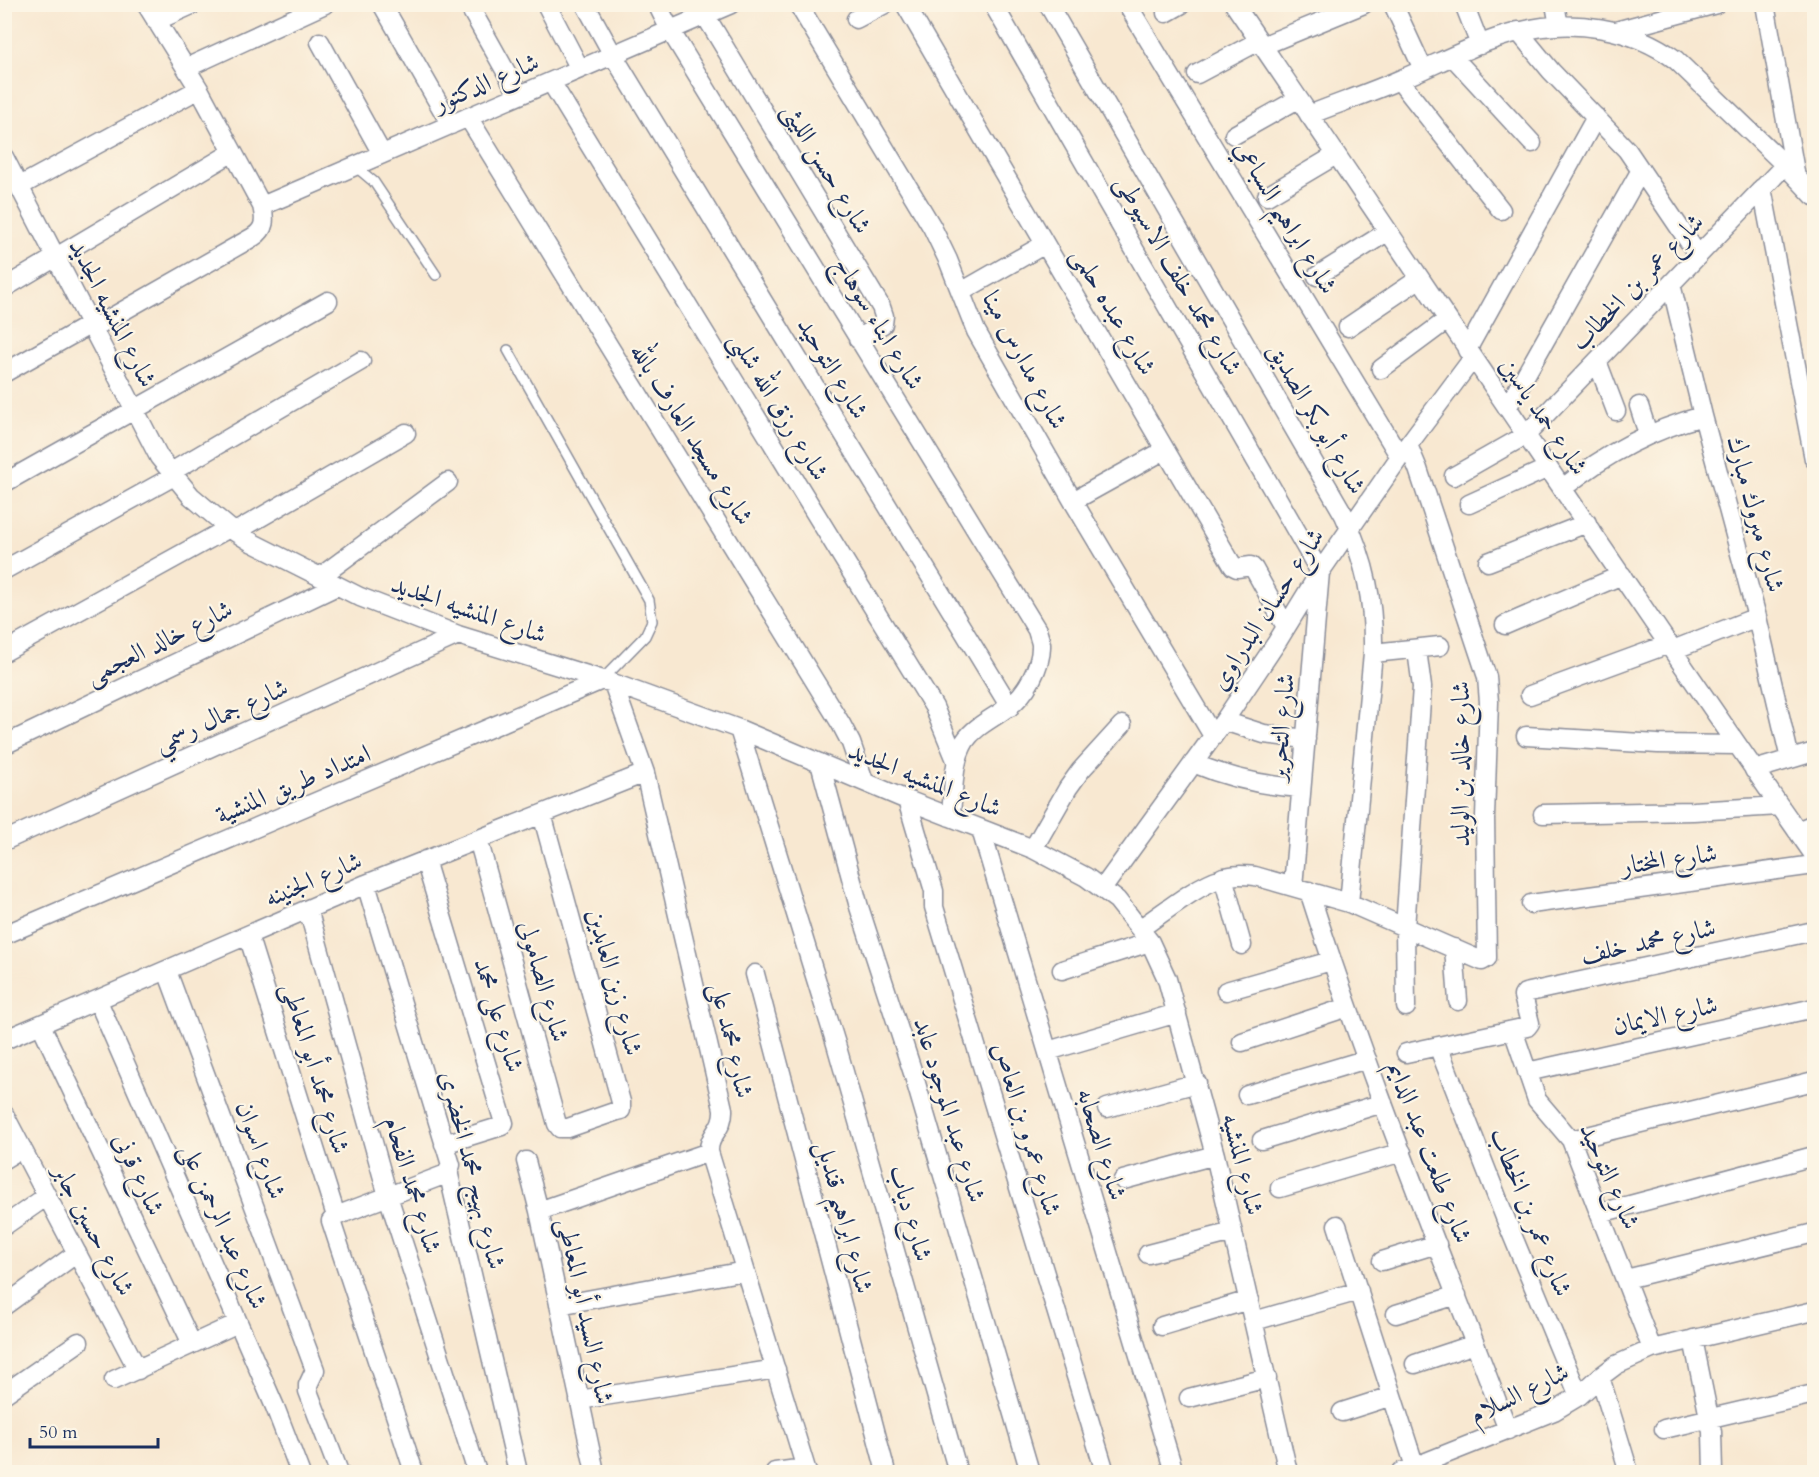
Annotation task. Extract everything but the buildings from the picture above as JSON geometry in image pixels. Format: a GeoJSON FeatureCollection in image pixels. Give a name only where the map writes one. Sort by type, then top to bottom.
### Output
{"type":"FeatureCollection","features":[{"type":"Feature","properties":{"kind":"street"},"geometry":{"type":"LineString","coordinates":[[4,373],[261,232],[264,226],[262,206],[199,89],[146,4]]}},
{"type":"Feature","properties":{"kind":"street"},"geometry":{"type":"LineString","coordinates":[[156,21],[194,4]]}},
{"type":"Feature","properties":{"kind":"street"},"geometry":{"type":"LineString","coordinates":[[186,68],[325,4]]}},
{"type":"Feature","properties":{"kind":"street"},"geometry":{"type":"LineString","coordinates":[[382,4],[451,125]]}},
{"type":"Feature","properties":{"kind":"street"},"geometry":{"type":"LineString","coordinates":[[468,4],[519,95]]}},
{"type":"Feature","properties":{"kind":"street"},"geometry":{"type":"LineString","coordinates":[[546,4],[580,69]]}},
{"type":"Feature","properties":{"kind":"street","name":"شارع التوحيد"},"geometry":{"type":"LineString","coordinates":[[585,4],[613,55],[1010,706]]}},
{"type":"Feature","properties":{"kind":"street","name":"شارع ابناء سوهاج"},"geometry":{"type":"LineString","coordinates":[[657,4],[670,30],[1037,630],[1041,644],[1039,659],[1026,689],[1010,706]]}},
{"type":"Feature","properties":{"kind":"street","name":"شارع مدارس مينا"},"geometry":{"type":"LineString","coordinates":[[798,4],[932,227],[976,331],[1073,501],[1213,736]]}},
{"type":"Feature","properties":{"kind":"street"},"geometry":{"type":"LineString","coordinates":[[856,19],[885,4]]}},
{"type":"Feature","properties":{"kind":"street","name":"شارع عبده حلمى"},"geometry":{"type":"LineString","coordinates":[[905,4],[1233,566],[1251,566],[1254,569],[1286,627]]}},
{"type":"Feature","properties":{"kind":"street","name":"شارع محمد خلف الاسيوطى"},"geometry":{"type":"LineString","coordinates":[[993,4],[1320,572]]}},
{"type":"Feature","properties":{"kind":"street","name":"شارع أبو بكر الصديق"},"geometry":{"type":"LineString","coordinates":[[1048,4],[1350,529],[1362,559],[1371,596],[1372,653],[1349,903]]}},
{"type":"Feature","properties":{"kind":"street","name":"شارع ابراهيم السباعي"},"geometry":{"type":"LineString","coordinates":[[1127,4],[1404,451]]}},
{"type":"Feature","properties":{"kind":"street","name":"شارع حمد ياسين"},"geometry":{"type":"LineString","coordinates":[[1234,4],[1754,770],[1815,855]]}},
{"type":"Feature","properties":{"kind":"street"},"geometry":{"type":"LineString","coordinates":[[1197,74],[1261,44],[1364,4]]}},
{"type":"Feature","properties":{"kind":"street"},"geometry":{"type":"LineString","coordinates":[[1393,4],[1424,69]]}},
{"type":"Feature","properties":{"kind":"street"},"geometry":{"type":"LineString","coordinates":[[1464,4],[1480,45]]}},
{"type":"Feature","properties":{"kind":"street"},"geometry":{"type":"LineString","coordinates":[[1555,4],[1559,26]]}},
{"type":"Feature","properties":{"kind":"street"},"geometry":{"type":"LineString","coordinates":[[1616,31],[1716,4]]}},
{"type":"Feature","properties":{"kind":"street"},"geometry":{"type":"LineString","coordinates":[[1765,4],[1791,171]]}},
{"type":"Feature","properties":{"kind":"street","name":"شارع الدكتور"},"geometry":{"type":"LineString","coordinates":[[262,206],[728,5]]}},
{"type":"Feature","properties":{"kind":"street","name":"شارع حسن الليثى"},"geometry":{"type":"LineString","coordinates":[[705,15],[881,307],[884,316],[883,324],[858,339]]}},
{"type":"Feature","properties":{"kind":"street"},"geometry":{"type":"LineString","coordinates":[[1309,115],[1480,45],[1518,32],[1559,26],[1616,31],[1659,47],[1676,60],[1815,196]]}},
{"type":"Feature","properties":{"kind":"street"},"geometry":{"type":"LineString","coordinates":[[1518,32],[1551,71],[1620,142],[1698,255]]}},
{"type":"Feature","properties":{"kind":"street"},"geometry":{"type":"LineString","coordinates":[[320,42],[382,154]]}},
{"type":"Feature","properties":{"kind":"street"},"geometry":{"type":"LineString","coordinates":[[1453,57],[1532,143]]}},
{"type":"Feature","properties":{"kind":"street"},"geometry":{"type":"LineString","coordinates":[[1399,80],[1501,210]]}},
{"type":"Feature","properties":{"kind":"street","name":"شارع رزق الله شلبى"},"geometry":{"type":"LineString","coordinates":[[551,82],[934,707],[956,760]]}},
{"type":"Feature","properties":{"kind":"street"},"geometry":{"type":"LineString","coordinates":[[20,186],[199,89]]}},
{"type":"Feature","properties":{"kind":"street"},"geometry":{"type":"LineString","coordinates":[[1234,135],[1298,99]]}},
{"type":"Feature","properties":{"kind":"street","name":"شارع مسجد العارف بالله"},"geometry":{"type":"LineString","coordinates":[[468,117],[841,724],[851,742],[864,781]]}},
{"type":"Feature","properties":{"kind":"street","name":"شارع حسان البدراوي"},"geometry":{"type":"LineString","coordinates":[[1103,888],[1224,721],[1320,572],[1470,354],[1596,117]]}},
{"type":"Feature","properties":{"kind":"street"},"geometry":{"type":"LineString","coordinates":[[4,288],[57,259],[233,152]]}},
{"type":"Feature","properties":{"kind":"street"},"geometry":{"type":"LineString","coordinates":[[1268,196],[1335,155]]}},
{"type":"Feature","properties":{"kind":"street","name":"شارع المنشيه الجديد"},"geometry":{"type":"LineString","coordinates":[[4,157],[154,449],[191,496],[232,530],[360,597],[458,635],[607,682],[739,729],[907,800],[1033,849],[1103,888]]}},
{"type":"Feature","properties":{"kind":"street"},"geometry":{"type":"LineString","coordinates":[[1507,408],[1641,170]]}},
{"type":"Feature","properties":{"kind":"street","name":"شارع عمر بن الخطاب"},"geometry":{"type":"LineString","coordinates":[[1454,476],[1526,435],[1762,188],[1791,171]]}},
{"type":"Feature","properties":{"kind":"street"},"geometry":{"type":"LineString","coordinates":[[1762,188],[1815,459]]}},
{"type":"Feature","properties":{"kind":"street"},"geometry":{"type":"LineString","coordinates":[[1317,276],[1387,232]]}},
{"type":"Feature","properties":{"kind":"street"},"geometry":{"type":"LineString","coordinates":[[961,292],[1045,244]]}},
{"type":"Feature","properties":{"kind":"street"},"geometry":{"type":"LineString","coordinates":[[1348,327],[1419,279]]}},
{"type":"Feature","properties":{"kind":"street","name":"شارع مبروك مبارك"},"geometry":{"type":"LineString","coordinates":[[1671,284],[1703,416],[1758,617],[1790,759]]}},
{"type":"Feature","properties":{"kind":"street"},"geometry":{"type":"LineString","coordinates":[[4,483],[328,301]]}},
{"type":"Feature","properties":{"kind":"street"},"geometry":{"type":"LineString","coordinates":[[1381,369],[1447,320]]}},
{"type":"Feature","properties":{"kind":"street"},"geometry":{"type":"LineString","coordinates":[[4,570],[172,474],[361,361]]}},
{"type":"Feature","properties":{"kind":"street"},"geometry":{"type":"LineString","coordinates":[[1597,361],[1616,411]]}},
{"type":"Feature","properties":{"kind":"street"},"geometry":{"type":"LineString","coordinates":[[1639,406],[1648,434]]}},
{"type":"Feature","properties":{"kind":"street"},"geometry":{"type":"LineString","coordinates":[[1563,488],[1603,458],[1648,434],[1703,416]]}},
{"type":"Feature","properties":{"kind":"street"},"geometry":{"type":"LineString","coordinates":[[4,652],[232,530],[406,433]]}},
{"type":"Feature","properties":{"kind":"street"},"geometry":{"type":"LineString","coordinates":[[1073,501],[1165,450]]}},
{"type":"Feature","properties":{"kind":"street","name":"شارع خالد بن الوليد"},"geometry":{"type":"LineString","coordinates":[[1404,451],[1440,536],[1487,677],[1489,702],[1485,817],[1487,958],[1482,961],[1454,948]]}},
{"type":"Feature","properties":{"kind":"street"},"geometry":{"type":"LineString","coordinates":[[1468,504],[1548,468]]}},
{"type":"Feature","properties":{"kind":"street"},"geometry":{"type":"LineString","coordinates":[[320,577],[448,482]]}},
{"type":"Feature","properties":{"kind":"street"},"geometry":{"type":"LineString","coordinates":[[1488,562],[1587,523]]}},
{"type":"Feature","properties":{"kind":"street","name":"شارع التحرير"},"geometry":{"type":"LineString","coordinates":[[1301,889],[1302,788],[1320,572]]}},
{"type":"Feature","properties":{"kind":"street"},"geometry":{"type":"LineString","coordinates":[[1505,625],[1622,575]]}},
{"type":"Feature","properties":{"kind":"street","name":"شارع خالد العجمى"},"geometry":{"type":"LineString","coordinates":[[4,745],[337,586]]}},
{"type":"Feature","properties":{"kind":"street"},"geometry":{"type":"LineString","coordinates":[[1530,695],[1758,617]]}},
{"type":"Feature","properties":{"kind":"street","name":"شارع جمال رسمي"},"geometry":{"type":"LineString","coordinates":[[4,841],[458,635]]}},
{"type":"Feature","properties":{"kind":"street"},"geometry":{"type":"LineString","coordinates":[[1372,653],[1440,646]]}},
{"type":"Feature","properties":{"kind":"street"},"geometry":{"type":"LineString","coordinates":[[1406,1006],[1405,928],[1422,687],[1417,650]]}},
{"type":"Feature","properties":{"kind":"street","name":"شارع محمد على"},"geometry":{"type":"LineString","coordinates":[[607,682],[645,773],[723,1109],[722,1124],[712,1138],[709,1152]]}},
{"type":"Feature","properties":{"kind":"street","name":"امتداد طريق المنشية"},"geometry":{"type":"LineString","coordinates":[[4,935],[607,682]]}},
{"type":"Feature","properties":{"kind":"street"},"geometry":{"type":"LineString","coordinates":[[950,817],[956,760],[966,740],[980,726],[1010,706]]}},
{"type":"Feature","properties":{"kind":"street"},"geometry":{"type":"LineString","coordinates":[[1224,721],[1264,734],[1306,739]]}},
{"type":"Feature","properties":{"kind":"street"},"geometry":{"type":"LineString","coordinates":[[1033,849],[1068,788],[1122,724]]}},
{"type":"Feature","properties":{"kind":"street","name":"شارع دياب"},"geometry":{"type":"LineString","coordinates":[[739,729],[842,1065],[958,1473]]}},
{"type":"Feature","properties":{"kind":"street"},"geometry":{"type":"LineString","coordinates":[[1526,736],[1658,744],[1737,745]]}},
{"type":"Feature","properties":{"kind":"street"},"geometry":{"type":"LineString","coordinates":[[1754,770],[1815,752]]}},
{"type":"Feature","properties":{"kind":"street","name":"شارع عبد الموجود عابد"},"geometry":{"type":"LineString","coordinates":[[819,763],[859,907],[916,1084],[1030,1473]]}},
{"type":"Feature","properties":{"kind":"street"},"geometry":{"type":"LineString","coordinates":[[1193,763],[1257,783],[1302,788]]}},
{"type":"Feature","properties":{"kind":"street","name":"شارع الجنينه"},"geometry":{"type":"LineString","coordinates":[[4,1040],[366,884],[645,773]]}},
{"type":"Feature","properties":{"kind":"street","name":"شارع عمرو بن العاص"},"geometry":{"type":"LineString","coordinates":[[907,800],[934,891],[934,908],[1105,1473]]}},
{"type":"Feature","properties":{"kind":"street"},"geometry":{"type":"LineString","coordinates":[[1544,814],[1693,811],[1780,806]]}},
{"type":"Feature","properties":{"kind":"street","name":"شارع زين العابدين"},"geometry":{"type":"LineString","coordinates":[[542,814],[622,1107],[617,1112],[568,1128]]}},
{"type":"Feature","properties":{"kind":"street"},"geometry":{"type":"LineString","coordinates":[[1797,831],[1815,824]]}},
{"type":"Feature","properties":{"kind":"street","name":"شارع الصحابه"},"geometry":{"type":"LineString","coordinates":[[981,830],[1174,1473]]}},
{"type":"Feature","properties":{"kind":"street","name":"شارع الصامولى"},"geometry":{"type":"LineString","coordinates":[[478,839],[556,1120],[560,1128],[568,1128]]}},
{"type":"Feature","properties":{"kind":"street","name":"شارع على محمد"},"geometry":{"type":"LineString","coordinates":[[425,860],[504,1123],[502,1126],[444,1144]]}},
{"type":"Feature","properties":{"kind":"street","name":"شارع المختار"},"geometry":{"type":"LineString","coordinates":[[1531,904],[1815,865]]}},
{"type":"Feature","properties":{"kind":"street"},"geometry":{"type":"LineString","coordinates":[[1062,970],[1145,935],[1208,883],[1223,877],[1256,876],[1349,903],[1454,948],[1458,1001]]}},
{"type":"Feature","properties":{"kind":"street"},"geometry":{"type":"LineString","coordinates":[[1223,877],[1242,945]]}},
{"type":"Feature","properties":{"kind":"street","name":"شارع بهيج محمد الخضرى"},"geometry":{"type":"LineString","coordinates":[[366,884],[451,1166],[449,1173],[518,1473]]}},
{"type":"Feature","properties":{"kind":"street","name":"شارع المنشيه"},"geometry":{"type":"LineString","coordinates":[[1103,888],[1117,900],[1145,935],[1167,979],[1215,1155],[1288,1473]]}},
{"type":"Feature","properties":{"kind":"street","name":"شارع طلعت عبد الدايم"},"geometry":{"type":"LineString","coordinates":[[1301,889],[1331,961],[1508,1430]]}},
{"type":"Feature","properties":{"kind":"street","name":"شارع محمد الفحام"},"geometry":{"type":"LineString","coordinates":[[308,909],[388,1196],[477,1473]]}},
{"type":"Feature","properties":{"kind":"street","name":"شارع محمد خلف"},"geometry":{"type":"LineString","coordinates":[[1521,1028],[1525,993],[1815,931]]}},
{"type":"Feature","properties":{"kind":"street","name":"شارع محمد أبو المعاطى"},"geometry":{"type":"LineString","coordinates":[[248,935],[336,1216],[332,1218],[331,1224],[414,1473]]}},
{"type":"Feature","properties":{"kind":"street"},"geometry":{"type":"LineString","coordinates":[[1226,991],[1331,961]]}},
{"type":"Feature","properties":{"kind":"street","name":"شارع اسوان"},"geometry":{"type":"LineString","coordinates":[[167,971],[315,1370],[308,1385],[308,1391],[339,1473]]}},
{"type":"Feature","properties":{"kind":"street","name":"شارع ابراهيم قنديل"},"geometry":{"type":"LineString","coordinates":[[755,974],[886,1473]]}},
{"type":"Feature","properties":{"kind":"street","name":"شارع عبد الرحمن على"},"geometry":{"type":"LineString","coordinates":[[98,1001],[275,1407],[300,1473]]}},
{"type":"Feature","properties":{"kind":"street"},"geometry":{"type":"LineString","coordinates":[[1242,1042],[1348,1007]]}},
{"type":"Feature","properties":{"kind":"street","name":"شارع الايمان"},"geometry":{"type":"LineString","coordinates":[[1527,1071],[1815,1008]]}},
{"type":"Feature","properties":{"kind":"street"},"geometry":{"type":"LineString","coordinates":[[1047,1051],[1177,1013]]}},
{"type":"Feature","properties":{"kind":"street","name":"شارع قرنى"},"geometry":{"type":"LineString","coordinates":[[41,1024],[192,1344]]}},
{"type":"Feature","properties":{"kind":"street"},"geometry":{"type":"LineString","coordinates":[[1406,1053],[1521,1028]]}},
{"type":"Feature","properties":{"kind":"street","name":"شارع التوحيد"},"geometry":{"type":"LineString","coordinates":[[1521,1028],[1527,1071],[1537,1101],[1571,1140],[1652,1349]]}},
{"type":"Feature","properties":{"kind":"street","name":"شارع عمر بن الخطاب"},"geometry":{"type":"LineString","coordinates":[[1438,1046],[1506,1220],[1579,1396]]}},
{"type":"Feature","properties":{"kind":"street"},"geometry":{"type":"LineString","coordinates":[[1247,1095],[1367,1059]]}},
{"type":"Feature","properties":{"kind":"street"},"geometry":{"type":"LineString","coordinates":[[1571,1140],[1815,1081]]}},
{"type":"Feature","properties":{"kind":"street"},"geometry":{"type":"LineString","coordinates":[[1107,1108],[1197,1083]]}},
{"type":"Feature","properties":{"kind":"street"},"geometry":{"type":"LineString","coordinates":[[1262,1140],[1383,1103]]}},
{"type":"Feature","properties":{"kind":"street","name":"شارع حسين جابر"},"geometry":{"type":"LineString","coordinates":[[4,1114],[138,1370]]}},
{"type":"Feature","properties":{"kind":"street"},"geometry":{"type":"LineString","coordinates":[[4,1159],[22,1148]]}},
{"type":"Feature","properties":{"kind":"street"},"geometry":{"type":"LineString","coordinates":[[539,1211],[709,1152],[806,1470],[775,1473]]}},
{"type":"Feature","properties":{"kind":"street"},"geometry":{"type":"LineString","coordinates":[[1280,1188],[1402,1152]]}},
{"type":"Feature","properties":{"kind":"street"},"geometry":{"type":"LineString","coordinates":[[1123,1180],[1215,1155]]}},
{"type":"Feature","properties":{"kind":"street"},"geometry":{"type":"LineString","coordinates":[[1600,1213],[1815,1156]]}},
{"type":"Feature","properties":{"kind":"street","name":"شارع السيد أبو المعاطى"},"geometry":{"type":"LineString","coordinates":[[526,1161],[539,1211],[595,1473]]}},
{"type":"Feature","properties":{"kind":"street"},"geometry":{"type":"LineString","coordinates":[[336,1216],[449,1173]]}},
{"type":"Feature","properties":{"kind":"street"},"geometry":{"type":"LineString","coordinates":[[4,1226],[47,1196]]}},
{"type":"Feature","properties":{"kind":"street"},"geometry":{"type":"LineString","coordinates":[[1337,1226],[1392,1396],[1408,1470]]}},
{"type":"Feature","properties":{"kind":"street"},"geometry":{"type":"LineString","coordinates":[[1148,1254],[1233,1232]]}},
{"type":"Feature","properties":{"kind":"street"},"geometry":{"type":"LineString","coordinates":[[1626,1279],[1815,1233]]}},
{"type":"Feature","properties":{"kind":"street"},"geometry":{"type":"LineString","coordinates":[[1382,1261],[1437,1244]]}},
{"type":"Feature","properties":{"kind":"street"},"geometry":{"type":"LineString","coordinates":[[4,1306],[77,1253]]}},
{"type":"Feature","properties":{"kind":"street"},"geometry":{"type":"LineString","coordinates":[[559,1305],[745,1271]]}},
{"type":"Feature","properties":{"kind":"street"},"geometry":{"type":"LineString","coordinates":[[1254,1321],[1359,1291]]}},
{"type":"Feature","properties":{"kind":"street"},"geometry":{"type":"LineString","coordinates":[[1396,1314],[1457,1295]]}},
{"type":"Feature","properties":{"kind":"street"},"geometry":{"type":"LineString","coordinates":[[1162,1326],[1249,1300]]}},
{"type":"Feature","properties":{"kind":"street","name":"شارع السلام"},"geometry":{"type":"LineString","coordinates":[[1408,1470],[1554,1411],[1579,1396],[1600,1377],[1634,1356],[1652,1349],[1815,1311]]}},
{"type":"Feature","properties":{"kind":"street"},"geometry":{"type":"LineString","coordinates":[[114,1380],[238,1323]]}},
{"type":"Feature","properties":{"kind":"street"},"geometry":{"type":"LineString","coordinates":[[1693,1339],[1710,1418],[1713,1473]]}},
{"type":"Feature","properties":{"kind":"street"},"geometry":{"type":"LineString","coordinates":[[4,1394],[79,1342]]}},
{"type":"Feature","properties":{"kind":"street"},"geometry":{"type":"LineString","coordinates":[[1415,1364],[1475,1344]]}},
{"type":"Feature","properties":{"kind":"street"},"geometry":{"type":"LineString","coordinates":[[579,1400],[776,1369]]}},
{"type":"Feature","properties":{"kind":"street"},"geometry":{"type":"LineString","coordinates":[[1600,1377],[1629,1473]]}},
{"type":"Feature","properties":{"kind":"street"},"geometry":{"type":"LineString","coordinates":[[1189,1398],[1267,1378]]}},
{"type":"Feature","properties":{"kind":"street"},"geometry":{"type":"LineString","coordinates":[[1664,1429],[1815,1394]]}},
{"type":"Feature","properties":{"kind":"street"},"geometry":{"type":"LineString","coordinates":[[1342,1412],[1392,1396]]}},
{"type":"Feature","properties":{"kind":"lane"},"geometry":{"type":"LineString","coordinates":[[355,166],[374,182],[436,275]]}},
{"type":"Feature","properties":{"kind":"lane"},"geometry":{"type":"LineString","coordinates":[[508,350],[649,600],[652,621],[645,636],[607,682]]}}]}
